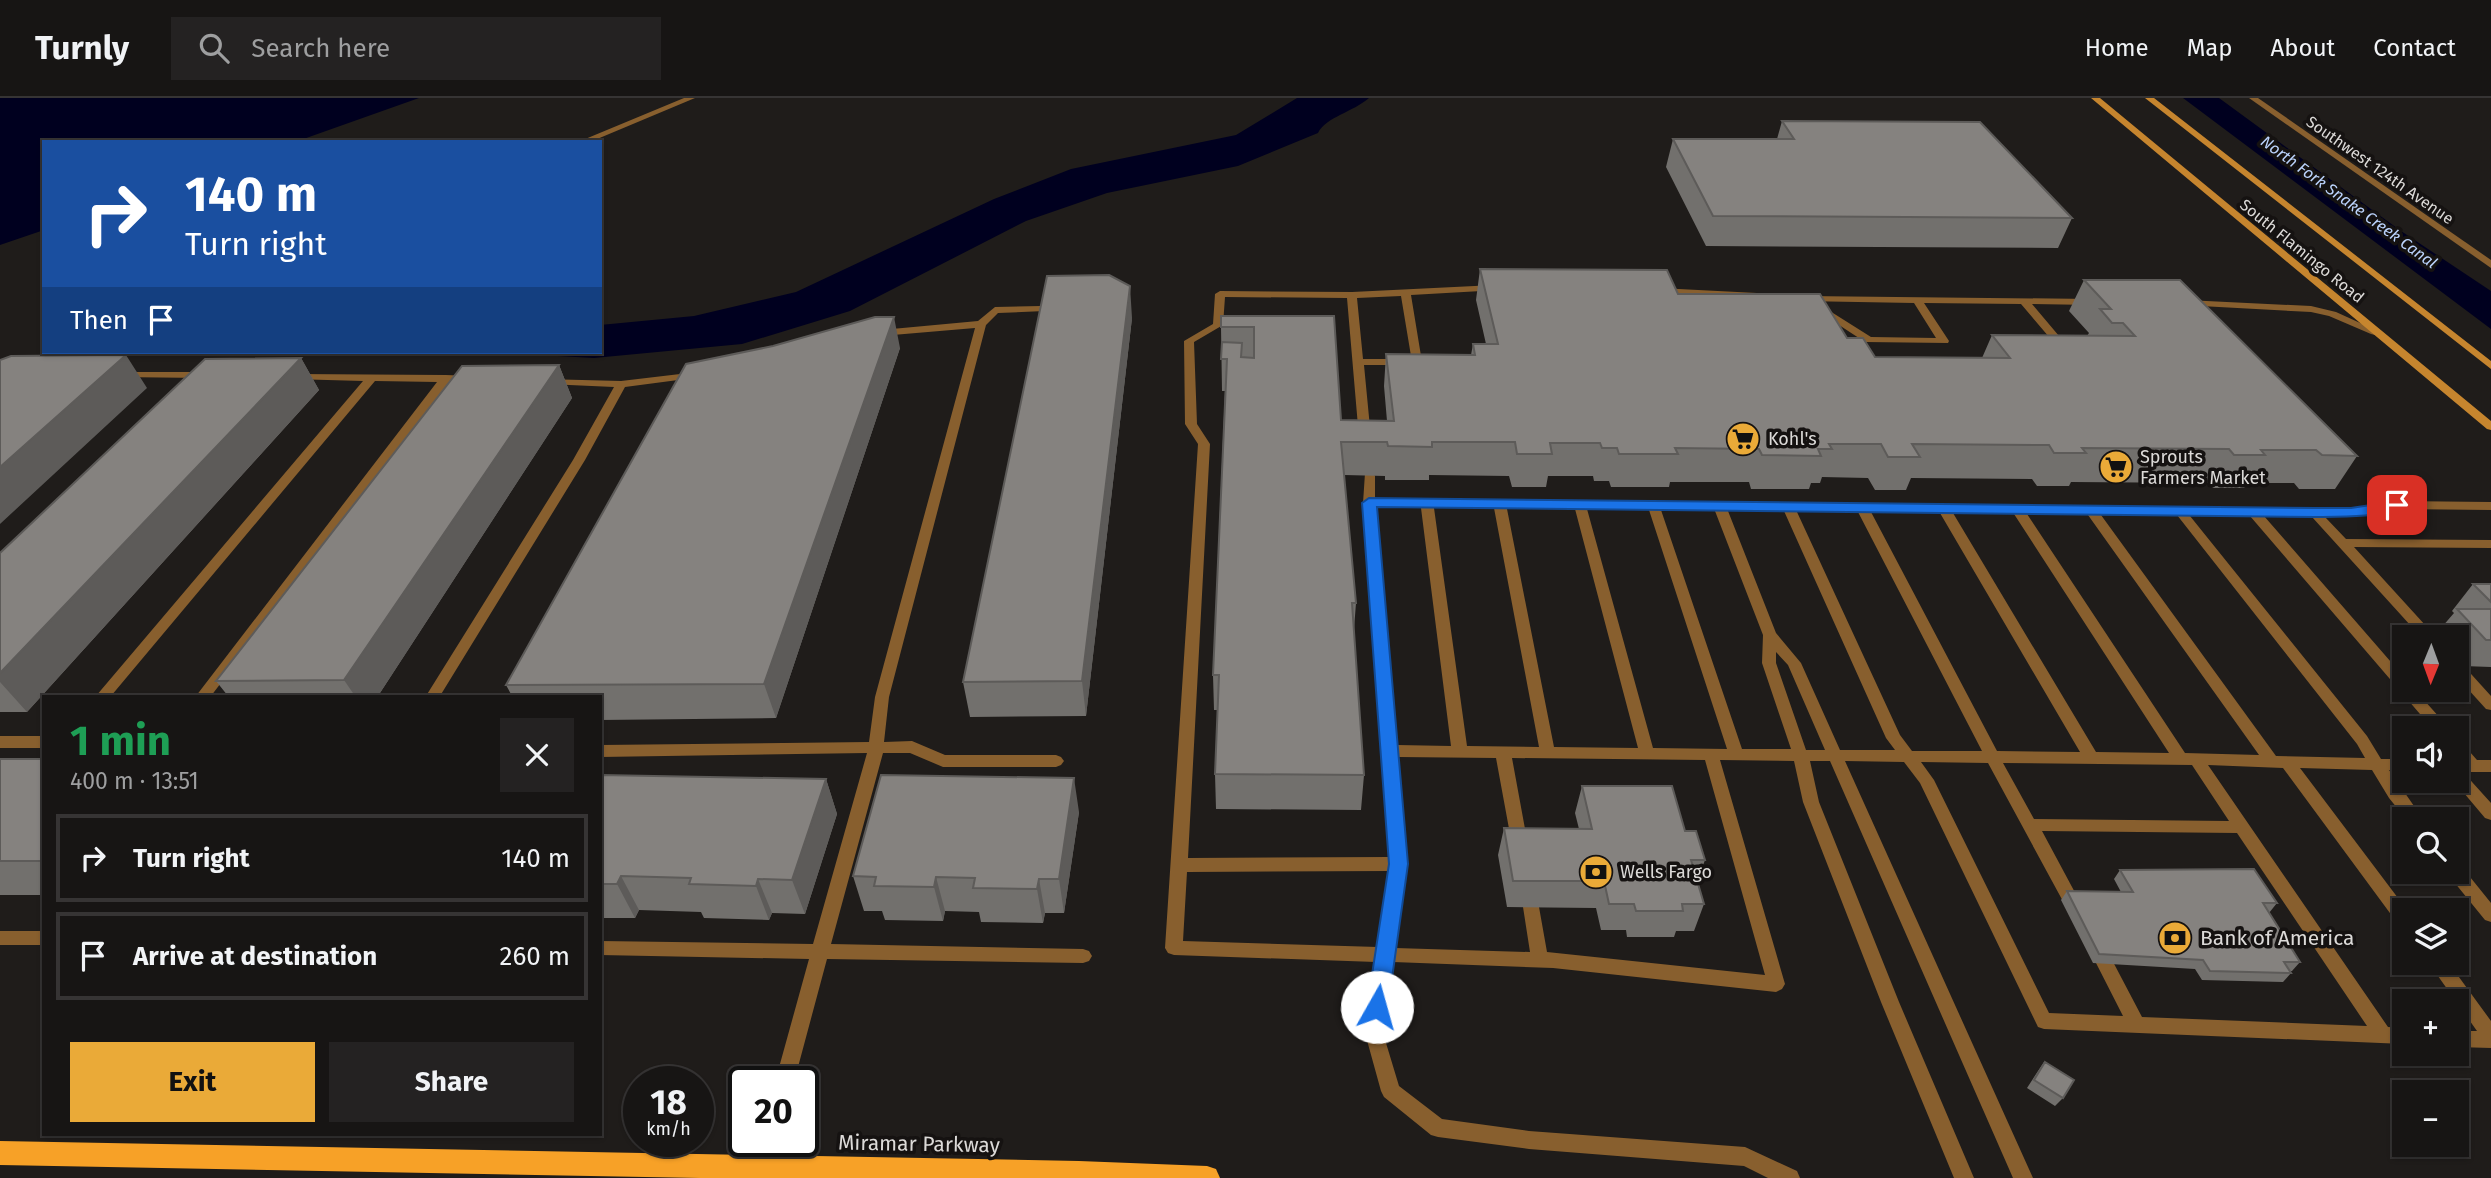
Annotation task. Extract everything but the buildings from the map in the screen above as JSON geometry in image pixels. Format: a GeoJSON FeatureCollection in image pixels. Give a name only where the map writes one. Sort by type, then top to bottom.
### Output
{"type":"FeatureCollection","features":[{"type":"Feature","properties":{"kind":"main road","name":"South Flamingo Road"},"geometry":{"type":"LineString","coordinates":[[2095,98],[2491,427]]}},
{"type":"Feature","properties":{"kind":"main road","name":"South Flamingo Road"},"geometry":{"type":"LineString","coordinates":[[2149,98],[2491,366]]}},
{"type":"Feature","properties":{"kind":"main road","name":"Miramar Parkway"},"geometry":{"type":"LineString","coordinates":[[0,1153],[757,1172],[1207,1178]]}},
{"type":"Feature","properties":{"kind":"street"},"geometry":{"type":"LineString","coordinates":[[587,140],[691,98]]}},
{"type":"Feature","properties":{"kind":"street","name":"Southwest 124th Avenue"},"geometry":{"type":"LineString","coordinates":[[2253,98],[2491,265]]}},
{"type":"Feature","properties":{"kind":"street"},"geometry":{"type":"LineString","coordinates":[[1506,288],[1464,287],[1352,295],[1220,294],[1225,325],[1189,341],[1191,424],[1204,444],[1174,948],[1540,960],[1776,984],[1711,755]]}},
{"type":"Feature","properties":{"kind":"street"},"geometry":{"type":"LineString","coordinates":[[1644,291],[1727,293],[1764,301]]}},
{"type":"Feature","properties":{"kind":"street"},"geometry":{"type":"LineString","coordinates":[[1357,362],[1423,362],[1405,293]]}},
{"type":"Feature","properties":{"kind":"street"},"geometry":{"type":"LineString","coordinates":[[1352,295],[1367,454]]}},
{"type":"Feature","properties":{"kind":"street"},"geometry":{"type":"LineString","coordinates":[[1917,300],[1944,341],[1869,340],[1822,310],[1796,304],[1917,300],[2104,302]]}},
{"type":"Feature","properties":{"kind":"street"},"geometry":{"type":"LineString","coordinates":[[2024,301],[2069,354]]}},
{"type":"Feature","properties":{"kind":"street"},"geometry":{"type":"LineString","coordinates":[[2170,303],[2258,305],[2332,314],[2375,332]]}},
{"type":"Feature","properties":{"kind":"street"},"geometry":{"type":"LineString","coordinates":[[789,1066],[876,749],[882,698],[981,324],[995,310],[1041,309]]}},
{"type":"Feature","properties":{"kind":"street"},"geometry":{"type":"LineString","coordinates":[[866,337],[891,330],[981,324]]}},
{"type":"Feature","properties":{"kind":"street"},"geometry":{"type":"LineString","coordinates":[[1340,324],[1353,324]]}},
{"type":"Feature","properties":{"kind":"street"},"geometry":{"type":"LineString","coordinates":[[81,375],[67,375],[93,354]]}},
{"type":"Feature","properties":{"kind":"street"},"geometry":{"type":"LineString","coordinates":[[540,381],[621,384],[716,372]]}},
{"type":"Feature","properties":{"kind":"street"},"geometry":{"type":"LineString","coordinates":[[108,375],[219,375]]}},
{"type":"Feature","properties":{"kind":"street"},"geometry":{"type":"LineString","coordinates":[[195,384],[205,375]]}},
{"type":"Feature","properties":{"kind":"street"},"geometry":{"type":"LineString","coordinates":[[288,377],[486,380]]}},
{"type":"Feature","properties":{"kind":"street"},"geometry":{"type":"LineString","coordinates":[[104,695],[372,378]]}},
{"type":"Feature","properties":{"kind":"street"},"geometry":{"type":"LineString","coordinates":[[204,695],[446,378]]}},
{"type":"Feature","properties":{"kind":"street"},"geometry":{"type":"LineString","coordinates":[[434,695],[579,460],[621,384]]}},
{"type":"Feature","properties":{"kind":"street"},"geometry":{"type":"LineString","coordinates":[[1369,476],[1388,751],[1399,864],[1383,955],[1374,1032],[1391,1091],[1438,1128],[1529,1140],[1745,1157],[1790,1178]]}},
{"type":"Feature","properties":{"kind":"street"},"geometry":{"type":"LineString","coordinates":[[1369,503],[2315,513],[2351,512],[2397,505],[2491,506]]}},
{"type":"Feature","properties":{"kind":"street"},"geometry":{"type":"LineString","coordinates":[[1427,504],[1460,752]]}},
{"type":"Feature","properties":{"kind":"street"},"geometry":{"type":"LineString","coordinates":[[1500,506],[1548,754]]}},
{"type":"Feature","properties":{"kind":"street"},"geometry":{"type":"LineString","coordinates":[[1580,506],[1647,754]]}},
{"type":"Feature","properties":{"kind":"street"},"geometry":{"type":"LineString","coordinates":[[1654,507],[1737,756]]}},
{"type":"Feature","properties":{"kind":"street"},"geometry":{"type":"LineString","coordinates":[[1720,507],[1770,635],[1794,663],[2023,1178]]}},
{"type":"Feature","properties":{"kind":"street"},"geometry":{"type":"LineString","coordinates":[[1789,508],[1894,738],[1926,780],[2044,1021],[2392,1035]]}},
{"type":"Feature","properties":{"kind":"street"},"geometry":{"type":"LineString","coordinates":[[1864,509],[1993,758],[2071,900]]}},
{"type":"Feature","properties":{"kind":"street"},"geometry":{"type":"LineString","coordinates":[[1944,509],[2092,759]]}},
{"type":"Feature","properties":{"kind":"street"},"geometry":{"type":"LineString","coordinates":[[2018,510],[2189,760],[2243,827],[2384,1035]]}},
{"type":"Feature","properties":{"kind":"street"},"geometry":{"type":"LineString","coordinates":[[2091,511],[2281,763],[2392,904]]}},
{"type":"Feature","properties":{"kind":"street"},"geometry":{"type":"LineString","coordinates":[[2180,511],[2362,740],[2407,807]]}},
{"type":"Feature","properties":{"kind":"street"},"geometry":{"type":"LineString","coordinates":[[2253,512],[2392,672]]}},
{"type":"Feature","properties":{"kind":"street"},"geometry":{"type":"LineString","coordinates":[[2315,513],[2418,625]]}},
{"type":"Feature","properties":{"kind":"street"},"geometry":{"type":"LineString","coordinates":[[2343,543],[2491,544]]}},
{"type":"Feature","properties":{"kind":"street"},"geometry":{"type":"LineString","coordinates":[[1770,635],[1769,663],[1801,757],[1811,802],[1890,1002],[1964,1178]]}},
{"type":"Feature","properties":{"kind":"street"},"geometry":{"type":"LineString","coordinates":[[2469,681],[2490,704]]}},
{"type":"Feature","properties":{"kind":"street"},"geometry":{"type":"LineString","coordinates":[[2418,702],[2430,716]]}},
{"type":"Feature","properties":{"kind":"street"},"geometry":{"type":"LineString","coordinates":[[0,742],[42,742]]}},
{"type":"Feature","properties":{"kind":"street"},"geometry":{"type":"LineString","coordinates":[[602,751],[912,747],[943,761],[1056,761]]}},
{"type":"Feature","properties":{"kind":"street"},"geometry":{"type":"LineString","coordinates":[[1388,751],[1910,759],[2189,760],[2392,765]]}},
{"type":"Feature","properties":{"kind":"street"},"geometry":{"type":"LineString","coordinates":[[1503,753],[1521,855]]}},
{"type":"Feature","properties":{"kind":"street"},"geometry":{"type":"LineString","coordinates":[[2469,766],[2491,766]]}},
{"type":"Feature","properties":{"kind":"street"},"geometry":{"type":"LineString","coordinates":[[2469,789],[2491,814]]}},
{"type":"Feature","properties":{"kind":"street"},"geometry":{"type":"LineString","coordinates":[[2030,825],[2243,827]]}},
{"type":"Feature","properties":{"kind":"street"},"geometry":{"type":"LineString","coordinates":[[1178,865],[1399,864]]}},
{"type":"Feature","properties":{"kind":"street"},"geometry":{"type":"LineString","coordinates":[[2466,884],[2491,915]]}},
{"type":"Feature","properties":{"kind":"street"},"geometry":{"type":"LineString","coordinates":[[1531,907],[1540,960]]}},
{"type":"Feature","properties":{"kind":"street"},"geometry":{"type":"LineString","coordinates":[[0,938],[42,939]]}},
{"type":"Feature","properties":{"kind":"street"},"geometry":{"type":"LineString","coordinates":[[602,948],[1083,956]]}},
{"type":"Feature","properties":{"kind":"street"},"geometry":{"type":"LineString","coordinates":[[2105,963],[2137,1025]]}},
{"type":"Feature","properties":{"kind":"street"},"geometry":{"type":"LineString","coordinates":[[2446,975],[2491,1038]]}},
{"type":"Feature","properties":{"kind":"street"},"geometry":{"type":"LineString","coordinates":[[2469,1039],[2491,1038]]}},
{"type":"Feature","properties":{"kind":"water"},"geometry":{"type":"Polygon","coordinates":[[[0,98],[419,98],[301,140],[42,140],[42,231],[0,245],[0,98]]]}},
{"type":"Feature","properties":{"kind":"water"},"geometry":{"type":"Polygon","coordinates":[[[1297,98],[1369,98],[1327,123],[1318,133],[1238,166],[1107,193],[1026,221],[850,311],[742,344],[594,358],[522,354],[602,354],[602,325],[694,316],[796,292],[994,199],[1071,169],[1236,135],[1297,98]]]}},
{"type":"Feature","properties":{"kind":"water","name":"North Fork Snake Creek Canal"},"geometry":{"type":"Polygon","coordinates":[[[2183,98],[2219,98],[2401,231],[2491,291],[2491,329],[2183,98]]]}},
{"type":"Feature","properties":{"kind":"place","name":"Kohl's"},"geometry":{"type":"Point","coordinates":[1743,439]}},
{"type":"Feature","properties":{"kind":"place","name":"Sprouts Farmers Market"},"geometry":{"type":"Point","coordinates":[2116,467]}},
{"type":"Feature","properties":{"kind":"place","name":"Wells Fargo"},"geometry":{"type":"Point","coordinates":[1596,872]}},
{"type":"Feature","properties":{"kind":"place","name":"Bank of America"},"geometry":{"type":"Point","coordinates":[2175,938]}},
{"type":"Feature","properties":{"kind":"route"},"geometry":{"type":"LineString","coordinates":[[1377,1007],[1399,864],[1369,503],[2315,513],[2351,512],[2397,505]]}}]}
